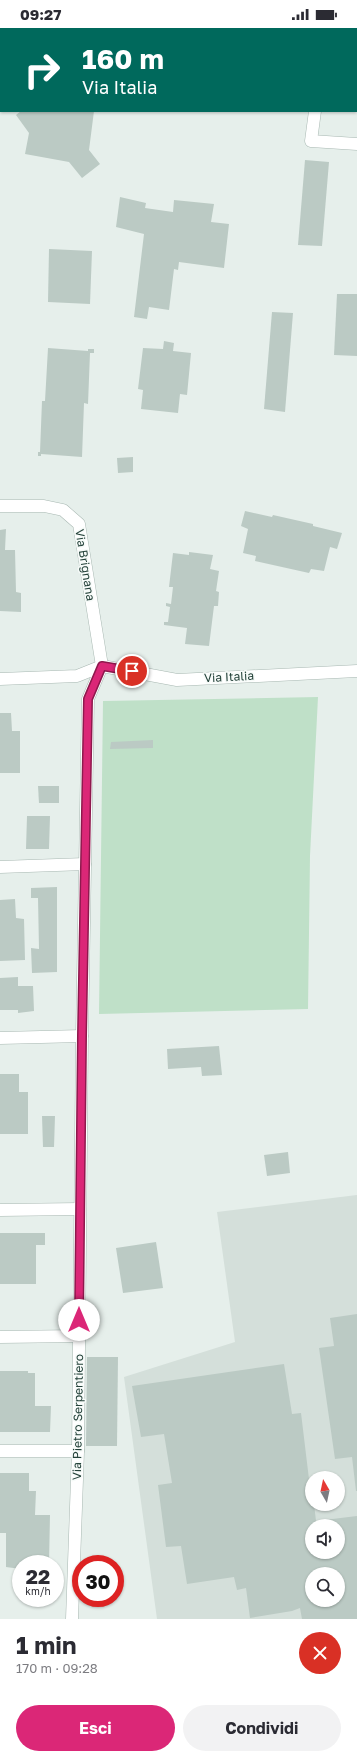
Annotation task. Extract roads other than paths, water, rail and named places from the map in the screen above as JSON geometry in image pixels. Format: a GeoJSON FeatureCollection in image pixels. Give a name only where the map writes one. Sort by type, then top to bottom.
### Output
{"type":"FeatureCollection","features":[{"type":"Feature","properties":{"kind":"street"},"geometry":{"type":"LineString","coordinates":[[315,112],[311,141],[357,144]]}},
{"type":"Feature","properties":{"kind":"street","name":"Via Brignana"},"geometry":{"type":"LineString","coordinates":[[0,506],[44,506],[63,510],[79,524],[102,666]]}},
{"type":"Feature","properties":{"kind":"street"},"geometry":{"type":"LineString","coordinates":[[0,679],[77,676],[102,666]]}},
{"type":"Feature","properties":{"kind":"street","name":"Via Italia"},"geometry":{"type":"LineString","coordinates":[[102,666],[177,680],[357,671]]}},
{"type":"Feature","properties":{"kind":"street","name":"Via Pietro Serpentiero"},"geometry":{"type":"LineString","coordinates":[[72,1619],[78,1451],[84,864],[88,699],[102,666]]}},
{"type":"Feature","properties":{"kind":"street"},"geometry":{"type":"LineString","coordinates":[[0,867],[84,864]]}},
{"type":"Feature","properties":{"kind":"street"},"geometry":{"type":"LineString","coordinates":[[0,1038],[82,1036]]}},
{"type":"Feature","properties":{"kind":"street"},"geometry":{"type":"LineString","coordinates":[[0,1210],[80,1208]]}},
{"type":"Feature","properties":{"kind":"street"},"geometry":{"type":"LineString","coordinates":[[0,1337],[79,1336]]}},
{"type":"Feature","properties":{"kind":"street"},"geometry":{"type":"LineString","coordinates":[[0,1451],[78,1451]]}}]}
